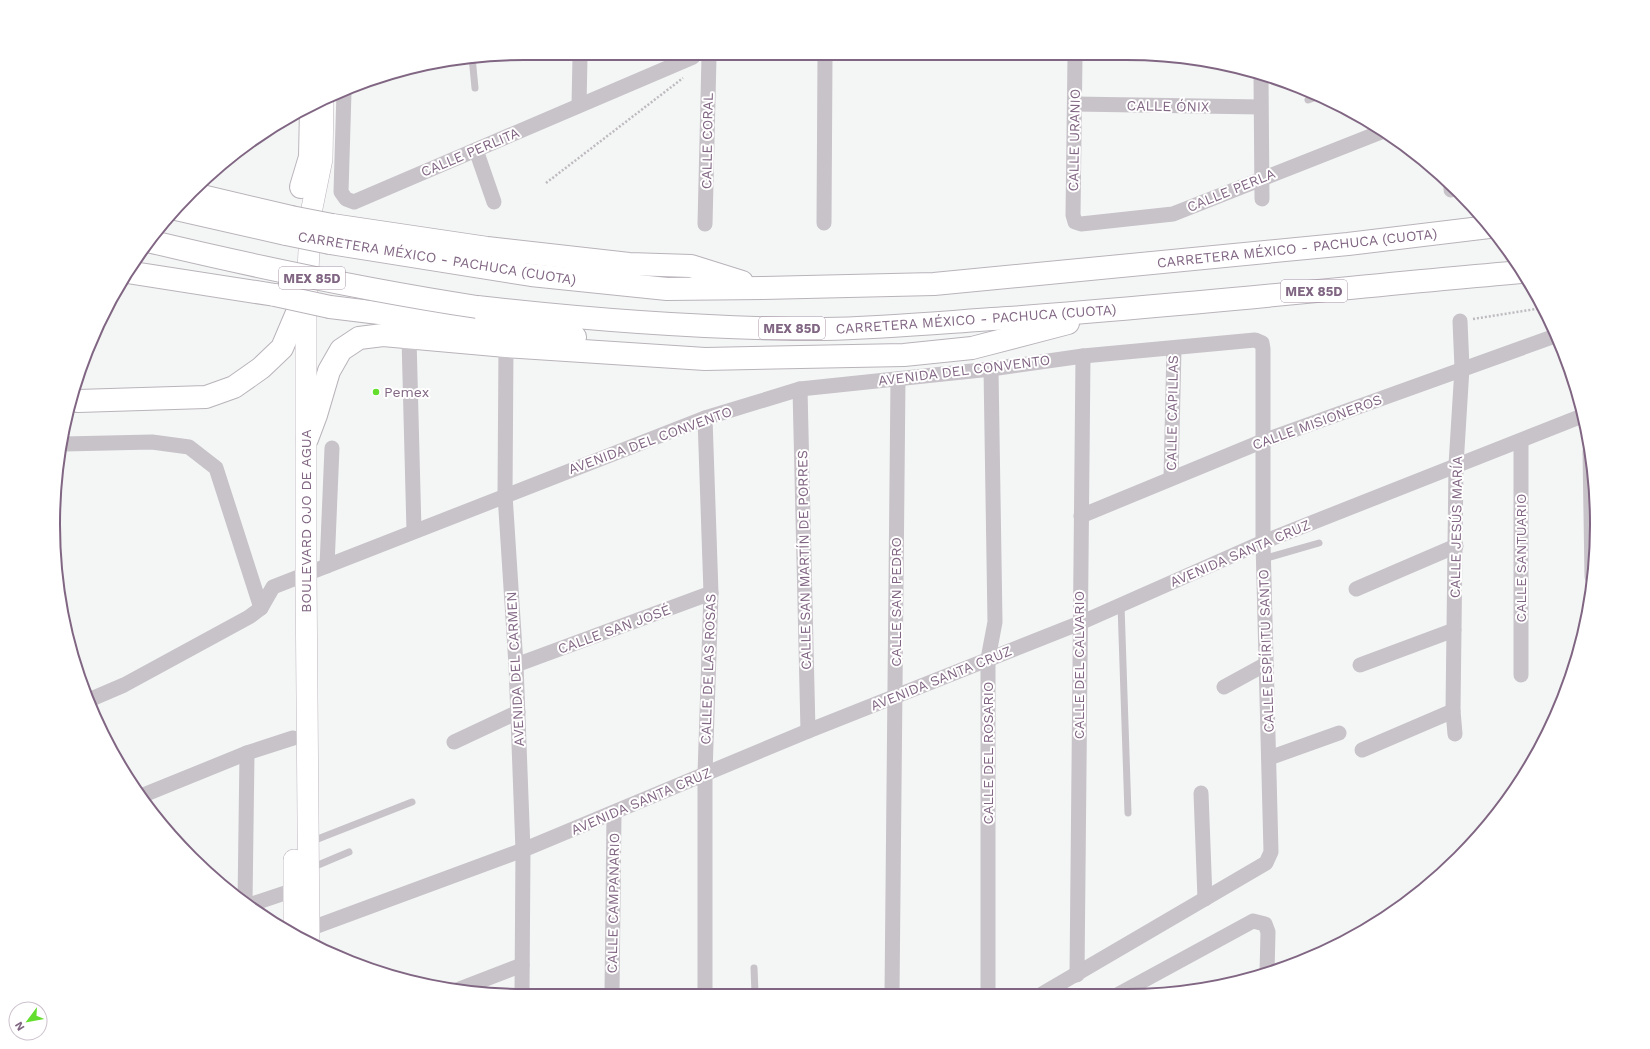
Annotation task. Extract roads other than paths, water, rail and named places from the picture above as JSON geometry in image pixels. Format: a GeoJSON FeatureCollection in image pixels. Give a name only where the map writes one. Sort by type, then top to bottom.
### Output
{"type":"FeatureCollection","features":[{"type":"Feature","properties":{"kind":"main road","name":"BOULEVARD OJO DE AGUA"},"geometry":{"type":"LineString","coordinates":[[303,933],[294,890],[294,738],[299,577],[307,439],[306,308],[312,213],[322,159],[323,106]]}},
{"type":"Feature","properties":{"kind":"main road"},"geometry":{"type":"LineString","coordinates":[[301,187],[310,157],[311,112]]}},
{"type":"Feature","properties":{"kind":"main road","name":"BOULEVARD OJO DE AGUA"},"geometry":{"type":"LineString","coordinates":[[300,118],[299,577],[309,868],[303,933]]}},
{"type":"Feature","properties":{"kind":"main road"},"geometry":{"type":"LineString","coordinates":[[197,195],[289,226]]}},
{"type":"Feature","properties":{"kind":"main road","name":"CARRETERA MÉXICO - PACHUCA (CUOTA)"},"geometry":{"type":"LineString","coordinates":[[183,210],[289,226],[539,276],[667,289],[934,284],[988,280],[1348,244],[1483,228]]}},
{"type":"Feature","properties":{"kind":"main road","name":"CARRETERA MÉXICO - PACHUCA (CUOTA)"},"geometry":{"type":"LineString","coordinates":[[155,243],[321,280],[477,307],[638,323],[794,328],[879,327],[1107,311],[1516,273]]}},
{"type":"Feature","properties":{"kind":"main road"},"geometry":{"type":"LineString","coordinates":[[134,273],[275,295],[330,307],[659,347],[705,359]]}},
{"type":"Feature","properties":{"kind":"main road"},"geometry":{"type":"LineString","coordinates":[[77,401],[206,397],[234,387],[261,368],[282,348],[299,308]]}},
{"type":"Feature","properties":{"kind":"main road"},"geometry":{"type":"LineString","coordinates":[[307,439],[330,371],[341,350],[359,338],[383,335],[506,346],[705,359],[904,356],[965,349],[1036,332],[1107,311]]}},
{"type":"Feature","properties":{"kind":"street"},"geometry":{"type":"LineString","coordinates":[[579,105],[580,60]]}},
{"type":"Feature","properties":{"kind":"street","name":"CALLE PERLITA"},"geometry":{"type":"LineString","coordinates":[[344,96],[341,192],[346,199],[354,202],[686,60]]}},
{"type":"Feature","properties":{"kind":"street","name":"CALLE CORAL"},"geometry":{"type":"LineString","coordinates":[[705,224],[709,60]]}},
{"type":"Feature","properties":{"kind":"street"},"geometry":{"type":"LineString","coordinates":[[824,223],[826,60]]}},
{"type":"Feature","properties":{"kind":"street","name":"CALLE URANIO"},"geometry":{"type":"LineString","coordinates":[[1075,60],[1073,216],[1075,222]]}},
{"type":"Feature","properties":{"kind":"street"},"geometry":{"type":"LineString","coordinates":[[1261,81],[1262,200]]}},
{"type":"Feature","properties":{"kind":"street","name":"CALLE ÓNIX"},"geometry":{"type":"LineString","coordinates":[[1075,104],[1260,107]]}},
{"type":"Feature","properties":{"kind":"street","name":"CALLE PERLA"},"geometry":{"type":"LineString","coordinates":[[1075,222],[1081,224],[1173,214],[1377,134]]}},
{"type":"Feature","properties":{"kind":"street"},"geometry":{"type":"LineString","coordinates":[[476,150],[494,202]]}},
{"type":"Feature","properties":{"kind":"street","name":"CALLE JESÚS MARÍA"},"geometry":{"type":"LineString","coordinates":[[1455,734],[1453,711],[1456,465],[1462,368],[1460,321]]}},
{"type":"Feature","properties":{"kind":"street"},"geometry":{"type":"LineString","coordinates":[[409,338],[414,531]]}},
{"type":"Feature","properties":{"kind":"street","name":"CALLE MISIONEROS"},"geometry":{"type":"LineString","coordinates":[[1081,516],[1264,441],[1462,368],[1551,338]]}},
{"type":"Feature","properties":{"kind":"street","name":"AVENIDA DEL CONVENTO"},"geometry":{"type":"LineString","coordinates":[[94,698],[124,685],[248,618],[260,608],[273,587],[705,418],[800,389],[991,369],[1083,356],[1255,340],[1262,343]]}},
{"type":"Feature","properties":{"kind":"street","name":"CALLE ESPÍRITU SANTO"},"geometry":{"type":"LineString","coordinates":[[1205,899],[1266,863],[1271,852],[1263,559],[1264,441],[1262,343]]}},
{"type":"Feature","properties":{"kind":"street","name":"AVENIDA DEL CARMEN"},"geometry":{"type":"LineString","coordinates":[[506,346],[505,495],[518,712],[522,850],[522,989]]}},
{"type":"Feature","properties":{"kind":"street","name":"CALLE CAPILLAS"},"geometry":{"type":"LineString","coordinates":[[1171,478],[1174,348]]}},
{"type":"Feature","properties":{"kind":"street","name":"CALLE DEL CALVARIO"},"geometry":{"type":"LineString","coordinates":[[1078,975],[1083,356]]}},
{"type":"Feature","properties":{"kind":"street","name":"CALLE DEL ROSARIO"},"geometry":{"type":"LineString","coordinates":[[988,989],[988,659],[995,622],[991,369]]}},
{"type":"Feature","properties":{"kind":"street","name":"CALLE SAN PEDRO"},"geometry":{"type":"LineString","coordinates":[[892,989],[898,378]]}},
{"type":"Feature","properties":{"kind":"street","name":"CALLE SAN MARTÍN DE PORRES"},"geometry":{"type":"LineString","coordinates":[[800,389],[808,731]]}},
{"type":"Feature","properties":{"kind":"street","name":"CALLE DE LAS ROSAS"},"geometry":{"type":"LineString","coordinates":[[705,418],[711,593],[705,774],[705,989]]}},
{"type":"Feature","properties":{"kind":"street","name":"AVENIDA SANTA CRUZ"},"geometry":{"type":"LineString","coordinates":[[304,933],[614,813],[808,731],[1080,623],[1263,542],[1456,465],[1521,442],[1577,418]]}},
{"type":"Feature","properties":{"kind":"street"},"geometry":{"type":"LineString","coordinates":[[67,444],[152,442],[189,447],[216,468],[260,608]]}},
{"type":"Feature","properties":{"kind":"street","name":"CALLE SANTUARIO"},"geometry":{"type":"LineString","coordinates":[[1521,442],[1521,675]]}},
{"type":"Feature","properties":{"kind":"street"},"geometry":{"type":"LineString","coordinates":[[327,566],[332,448]]}},
{"type":"Feature","properties":{"kind":"street"},"geometry":{"type":"LineString","coordinates":[[1356,589],[1456,546]]}},
{"type":"Feature","properties":{"kind":"street","name":"CALLE SAN JOSÉ"},"geometry":{"type":"LineString","coordinates":[[516,665],[711,593]]}},
{"type":"Feature","properties":{"kind":"street"},"geometry":{"type":"LineString","coordinates":[[1360,665],[1454,630]]}},
{"type":"Feature","properties":{"kind":"street"},"geometry":{"type":"LineString","coordinates":[[1224,687],[1266,664]]}},
{"type":"Feature","properties":{"kind":"street"},"geometry":{"type":"LineString","coordinates":[[1362,750],[1453,711]]}},
{"type":"Feature","properties":{"kind":"street"},"geometry":{"type":"LineString","coordinates":[[454,742],[518,712]]}},
{"type":"Feature","properties":{"kind":"street"},"geometry":{"type":"LineString","coordinates":[[1268,758],[1339,733]]}},
{"type":"Feature","properties":{"kind":"street"},"geometry":{"type":"LineString","coordinates":[[146,794],[247,753],[294,738]]}},
{"type":"Feature","properties":{"kind":"street"},"geometry":{"type":"LineString","coordinates":[[245,895],[247,753]]}},
{"type":"Feature","properties":{"kind":"street"},"geometry":{"type":"LineString","coordinates":[[1051,989],[1078,975],[1205,899],[1201,793]]}},
{"type":"Feature","properties":{"kind":"street","name":"CALLE CAMPANARIO"},"geometry":{"type":"LineString","coordinates":[[612,989],[614,813]]}},
{"type":"Feature","properties":{"kind":"street"},"geometry":{"type":"LineString","coordinates":[[255,903],[294,890]]}},
{"type":"Feature","properties":{"kind":"street"},"geometry":{"type":"LineString","coordinates":[[1128,989],[1253,921],[1265,924],[1268,932],[1267,966]]}},
{"type":"Feature","properties":{"kind":"street"},"geometry":{"type":"LineString","coordinates":[[469,985],[522,965]]}},
{"type":"Feature","properties":{"kind":"lane"},"geometry":{"type":"LineString","coordinates":[[473,63],[475,88]]}},
{"type":"Feature","properties":{"kind":"lane"},"geometry":{"type":"LineString","coordinates":[[1263,559],[1319,543]]}},
{"type":"Feature","properties":{"kind":"lane"},"geometry":{"type":"LineString","coordinates":[[1121,605],[1128,813]]}},
{"type":"Feature","properties":{"kind":"lane"},"geometry":{"type":"LineString","coordinates":[[308,843],[412,802]]}},
{"type":"Feature","properties":{"kind":"lane"},"geometry":{"type":"LineString","coordinates":[[309,868],[349,852]]}},
{"type":"Feature","properties":{"kind":"lane"},"geometry":{"type":"LineString","coordinates":[[754,968],[755,989]]}},
{"type":"Feature","properties":{"kind":"place","name":"Pemex"},"geometry":{"type":"Point","coordinates":[376,392]}}]}
